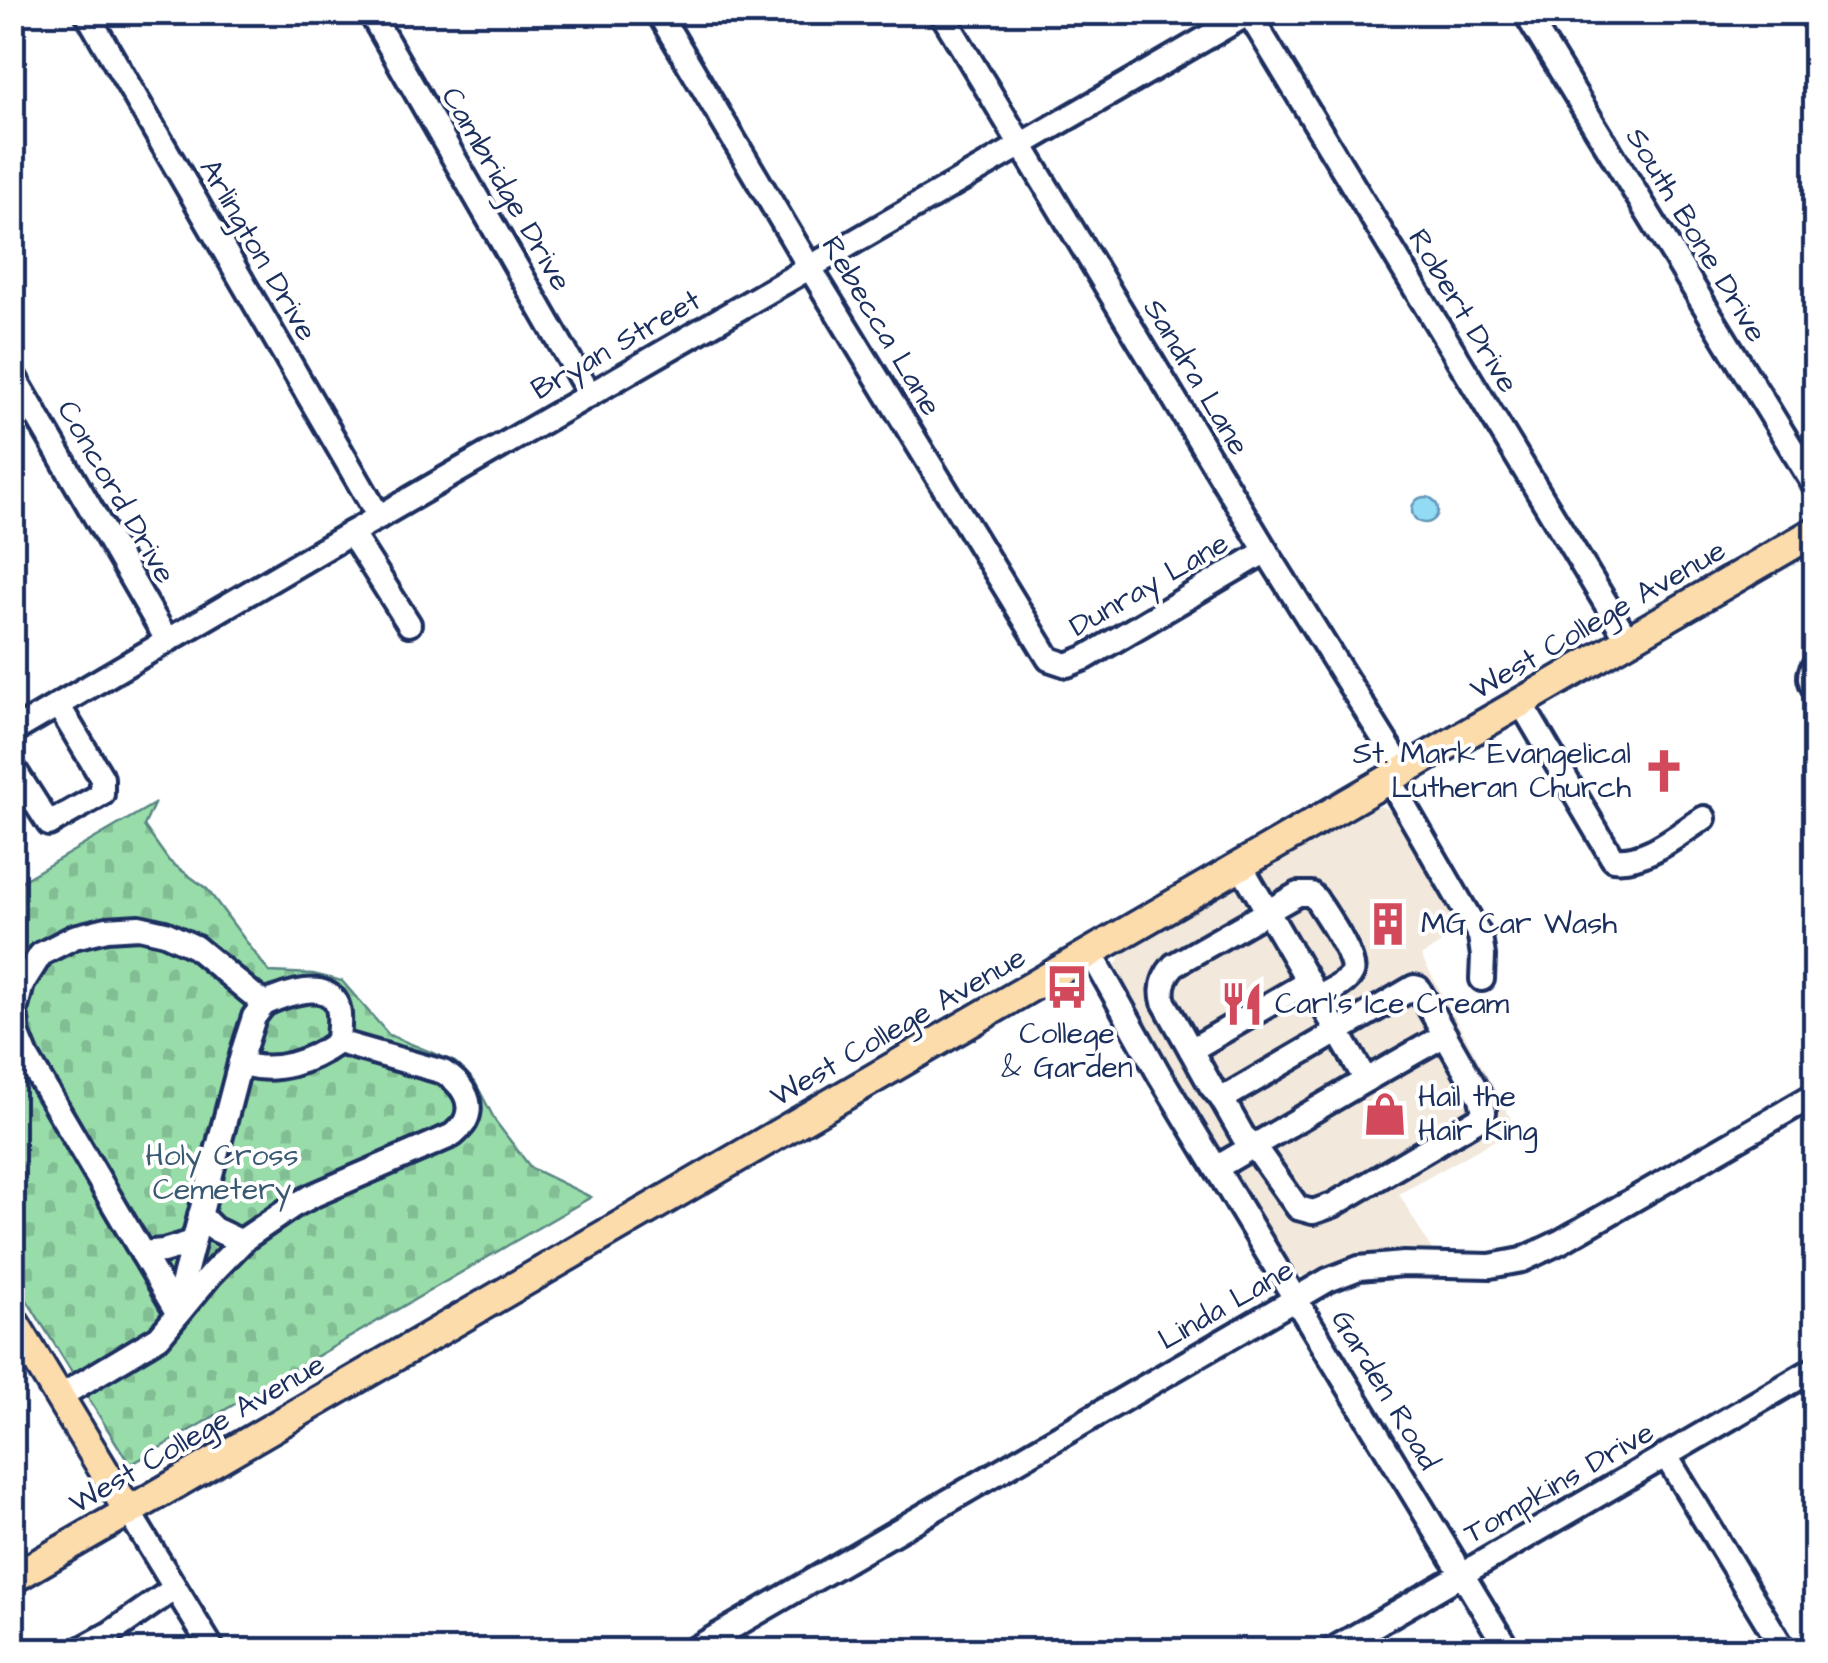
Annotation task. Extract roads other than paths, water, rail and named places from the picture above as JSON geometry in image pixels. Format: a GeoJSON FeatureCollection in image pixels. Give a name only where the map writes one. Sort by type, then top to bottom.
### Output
{"type":"FeatureCollection","features":[{"type":"Feature","properties":{"kind":"main road","name":"West College Avenue"},"geometry":{"type":"LineString","coordinates":[[12,1580],[1816,531]]}},
{"type":"Feature","properties":{"kind":"main road"},"geometry":{"type":"LineString","coordinates":[[12,1320],[129,1512]]}},
{"type":"Feature","properties":{"kind":"street","name":"Arlington Drive"},"geometry":{"type":"LineString","coordinates":[[86,12],[378,517]]}},
{"type":"Feature","properties":{"kind":"street","name":"Cambridge Drive"},"geometry":{"type":"LineString","coordinates":[[370,12],[590,395]]}},
{"type":"Feature","properties":{"kind":"street","name":"Rebecca Lane"},"geometry":{"type":"LineString","coordinates":[[658,12],[1038,642],[1049,659],[1060,664]]}},
{"type":"Feature","properties":{"kind":"street","name":"Sandra Lane"},"geometry":{"type":"LineString","coordinates":[[941,12],[1266,550],[1396,775],[1480,936],[1482,979]]}},
{"type":"Feature","properties":{"kind":"street","name":"South Bone Drive"},"geometry":{"type":"LineString","coordinates":[[1525,12],[1816,488]]}},
{"type":"Feature","properties":{"kind":"street","name":"Bryan Street"},"geometry":{"type":"LineString","coordinates":[[12,732],[1250,13]]}},
{"type":"Feature","properties":{"kind":"street","name":"Robert Drive"},"geometry":{"type":"LineString","coordinates":[[1250,13],[1628,640]]}},
{"type":"Feature","properties":{"kind":"street","name":"Concord Drive"},"geometry":{"type":"LineString","coordinates":[[12,373],[167,640]]}},
{"type":"Feature","properties":{"kind":"street"},"geometry":{"type":"LineString","coordinates":[[351,533],[409,624]]}},
{"type":"Feature","properties":{"kind":"street","name":"Dunray Lane"},"geometry":{"type":"LineString","coordinates":[[1060,664],[1085,658],[1266,550]]}},
{"type":"Feature","properties":{"kind":"street"},"geometry":{"type":"LineString","coordinates":[[1816,663],[1809,680],[1816,692]]}},
{"type":"Feature","properties":{"kind":"street"},"geometry":{"type":"LineString","coordinates":[[1520,703],[1613,859],[1644,855],[1704,818]]}},
{"type":"Feature","properties":{"kind":"street"},"geometry":{"type":"LineString","coordinates":[[12,766],[49,824],[102,794],[102,778],[58,704]]}},
{"type":"Feature","properties":{"kind":"street"},"geometry":{"type":"LineString","coordinates":[[1241,866],[1366,1080]]}},
{"type":"Feature","properties":{"kind":"street"},"geometry":{"type":"LineString","coordinates":[[1159,1074],[1192,1052],[1313,990],[1348,978],[1353,961],[1310,894],[1298,894],[1174,965],[1166,973],[1162,994],[1192,1052],[1243,1136],[1298,1208],[1313,1212],[1333,1205],[1480,1118],[1484,1112],[1482,1098],[1414,987],[1222,1100]]}},
{"type":"Feature","properties":{"kind":"street"},"geometry":{"type":"LineString","coordinates":[[178,1314],[27,1057],[18,1036],[15,1011],[22,984],[42,954],[74,937],[106,929],[140,927],[194,946],[264,1004]]}},
{"type":"Feature","properties":{"kind":"street","name":"Garden Road"},"geometry":{"type":"LineString","coordinates":[[1091,953],[1159,1074],[1508,1650]]}},
{"type":"Feature","properties":{"kind":"street"},"geometry":{"type":"LineString","coordinates":[[178,1314],[193,1242],[254,1017],[264,1004],[280,997],[322,991],[332,996],[338,1007],[338,1042]]}},
{"type":"Feature","properties":{"kind":"street"},"geometry":{"type":"LineString","coordinates":[[1216,1168],[1445,1035]]}},
{"type":"Feature","properties":{"kind":"street"},"geometry":{"type":"LineString","coordinates":[[240,1063],[252,1067],[297,1064],[338,1042]]}},
{"type":"Feature","properties":{"kind":"street"},"geometry":{"type":"LineString","coordinates":[[59,1397],[159,1337],[242,1242],[293,1206],[453,1135],[466,1121],[466,1094],[456,1080],[443,1072],[338,1042]]}},
{"type":"Feature","properties":{"kind":"street","name":"Linda Lane"},"geometry":{"type":"LineString","coordinates":[[693,1650],[1328,1280],[1358,1268],[1404,1264],[1490,1266],[1522,1260],[1560,1242],[1816,1094]]}},
{"type":"Feature","properties":{"kind":"street"},"geometry":{"type":"LineString","coordinates":[[200,1215],[214,1229],[242,1242]]}},
{"type":"Feature","properties":{"kind":"street"},"geometry":{"type":"LineString","coordinates":[[142,1253],[163,1252],[193,1242]]}},
{"type":"Feature","properties":{"kind":"street","name":"Tompkins Drive"},"geometry":{"type":"LineString","coordinates":[[1332,1650],[1816,1368]]}},
{"type":"Feature","properties":{"kind":"street"},"geometry":{"type":"LineString","coordinates":[[1666,1456],[1784,1650]]}},
{"type":"Feature","properties":{"kind":"street"},"geometry":{"type":"LineString","coordinates":[[129,1512],[213,1650]]}},
{"type":"Feature","properties":{"kind":"street"},"geometry":{"type":"LineString","coordinates":[[80,1650],[175,1588]]}},
{"type":"Feature","properties":{"kind":"water"},"geometry":{"type":"Polygon","coordinates":[[[1425,497],[1434,501],[1438,510],[1434,519],[1425,523],[1416,519],[1412,510],[1416,501],[1425,497]]]}},
{"type":"Feature","properties":{"kind":"place","name":"St. Mark Evangelical Lutheran Church"},"geometry":{"type":"Point","coordinates":[1664,771]}},
{"type":"Feature","properties":{"kind":"place","name":"MG Car Wash"},"geometry":{"type":"Point","coordinates":[1388,924]}},
{"type":"Feature","properties":{"kind":"place","name":"College & Garden"},"geometry":{"type":"Point","coordinates":[1067,987]}},
{"type":"Feature","properties":{"kind":"place","name":"Carl's Ice Cream"},"geometry":{"type":"Point","coordinates":[1242,1004]}},
{"type":"Feature","properties":{"kind":"place","name":"Hail the Hair King"},"geometry":{"type":"Point","coordinates":[1385,1114]}},
{"type":"Feature","properties":{"kind":"park label","name":"Holy Cross Cemetery"},"geometry":{"type":"Point","coordinates":[222,1173]}}]}
